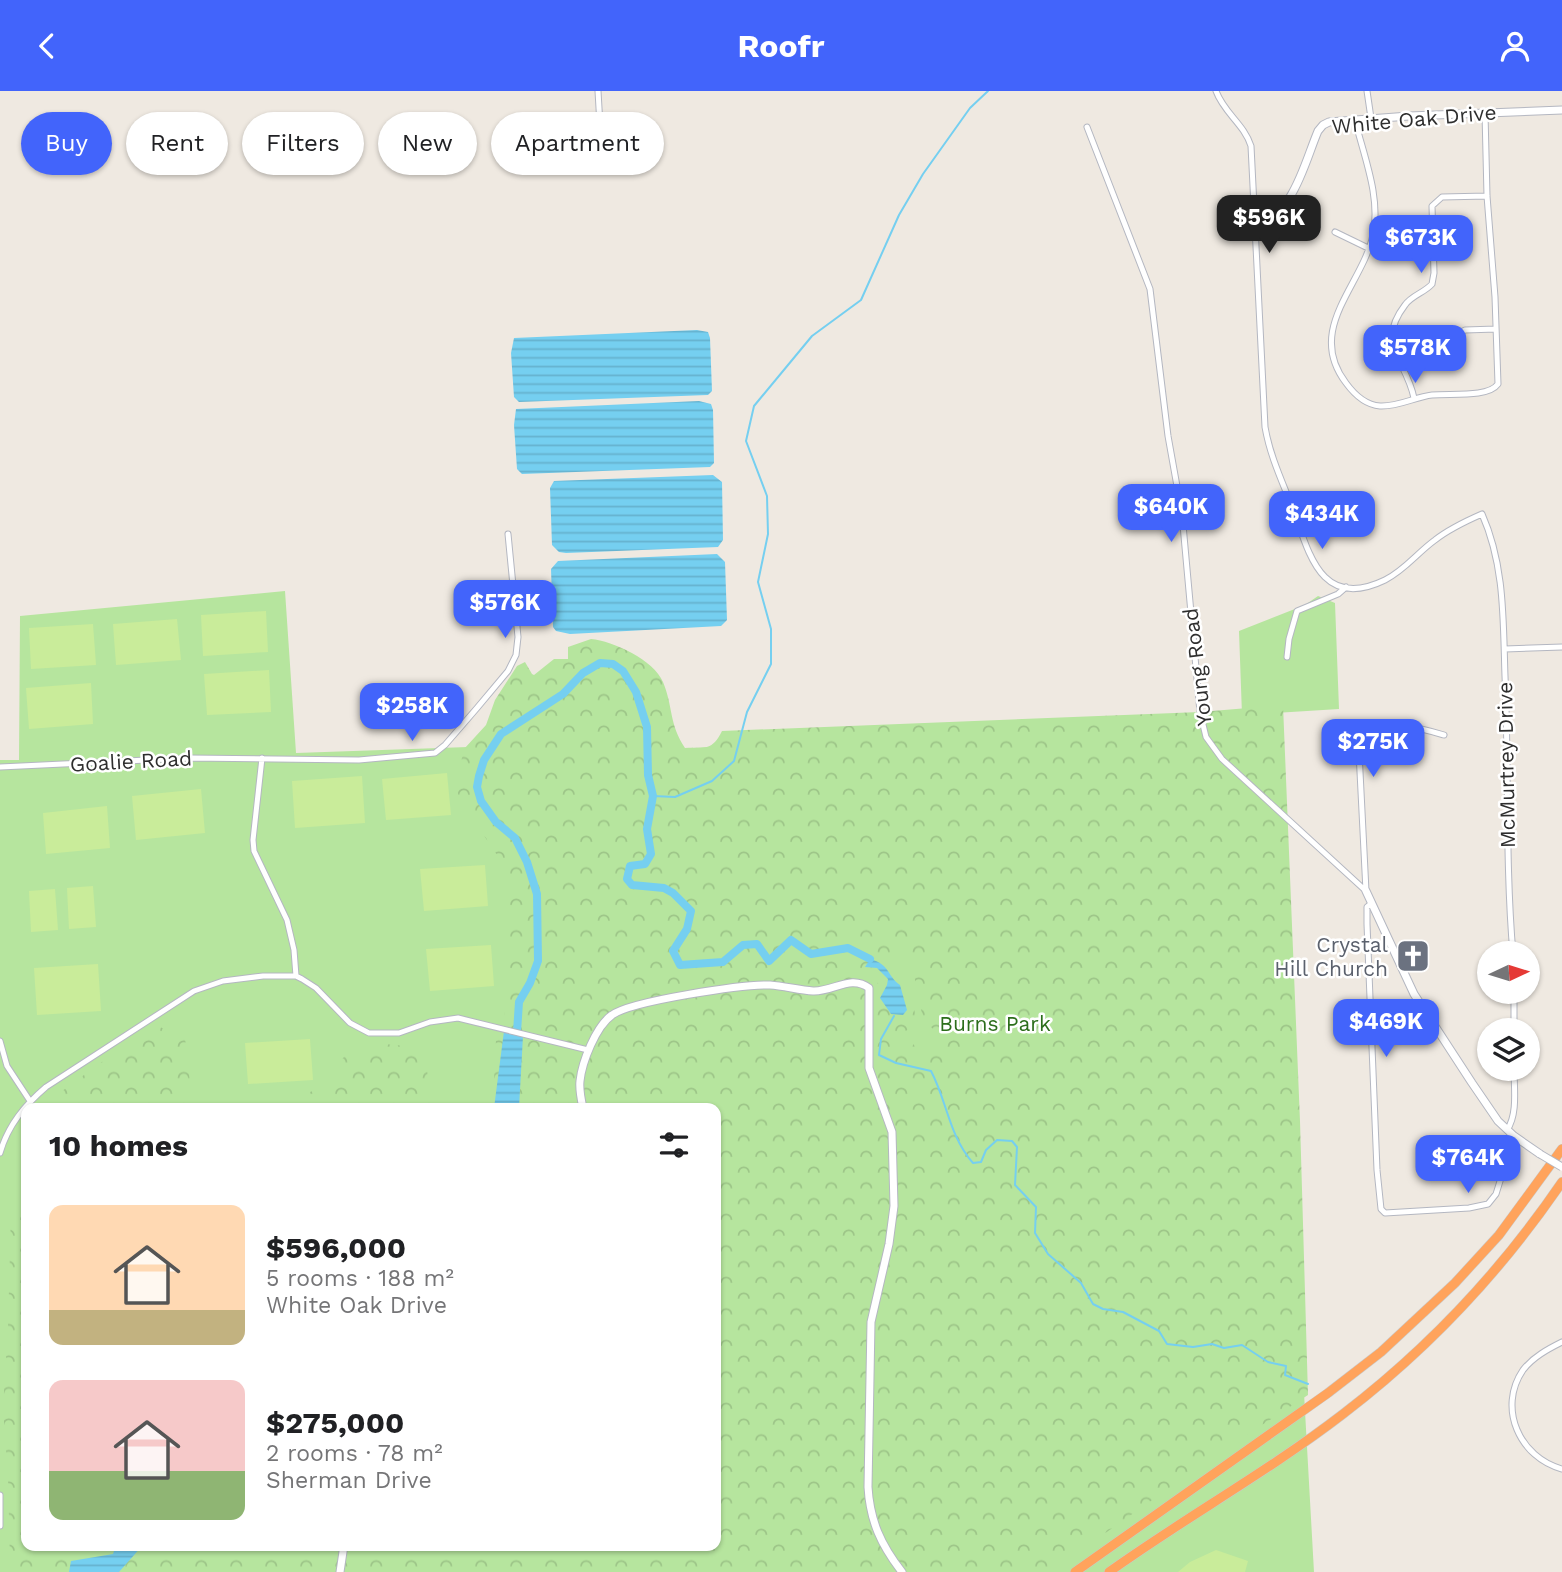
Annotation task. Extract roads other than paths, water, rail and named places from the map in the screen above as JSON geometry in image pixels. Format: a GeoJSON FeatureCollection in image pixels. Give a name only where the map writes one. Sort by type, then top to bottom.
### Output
{"type":"FeatureCollection","features":[{"type":"Feature","properties":{"kind":"highway"},"geometry":{"type":"LineString","coordinates":[[1075,1572],[1328,1393],[1381,1352],[1455,1283],[1499,1235],[1562,1149]]}},
{"type":"Feature","properties":{"kind":"highway"},"geometry":{"type":"LineString","coordinates":[[1109,1572],[1302,1444],[1393,1372],[1472,1295],[1528,1229],[1562,1182]]}},
{"type":"Feature","properties":{"kind":"street"},"geometry":{"type":"LineString","coordinates":[[598,91],[599,112]]}},
{"type":"Feature","properties":{"kind":"street"},"geometry":{"type":"LineString","coordinates":[[1216,91],[1225,110],[1241,124],[1251,146],[1264,416],[1270,451],[1310,558],[1324,576],[1346,587]]}},
{"type":"Feature","properties":{"kind":"street"},"geometry":{"type":"LineString","coordinates":[[1367,91],[1371,118]]}},
{"type":"Feature","properties":{"kind":"street","name":"White Oak Drive"},"geometry":{"type":"LineString","coordinates":[[1255,226],[1270,220],[1282,208],[1322,126],[1329,122],[1562,110]]}},
{"type":"Feature","properties":{"kind":"street"},"geometry":{"type":"LineString","coordinates":[[1355,120],[1371,182],[1373,232],[1334,318],[1332,339],[1335,364],[1353,391],[1371,404],[1391,405],[1414,398],[1488,392],[1494,389],[1500,378],[1487,196],[1485,113]]}},
{"type":"Feature","properties":{"kind":"street","name":"Young Road"},"geometry":{"type":"LineString","coordinates":[[1087,127],[1150,289],[1168,436],[1182,514],[1199,700],[1206,737],[1222,759],[1366,891],[1420,1003],[1484,1102],[1514,1136],[1562,1167]]}},
{"type":"Feature","properties":{"kind":"street"},"geometry":{"type":"LineString","coordinates":[[1414,398],[1412,386],[1391,337],[1394,324],[1405,304],[1428,288],[1434,278],[1432,206],[1441,197],[1487,196]]}},
{"type":"Feature","properties":{"kind":"street"},"geometry":{"type":"LineString","coordinates":[[1335,232],[1368,248]]}},
{"type":"Feature","properties":{"kind":"street"},"geometry":{"type":"LineString","coordinates":[[1458,334],[1465,330],[1496,329]]}},
{"type":"Feature","properties":{"kind":"street","name":"McMurtrey Drive"},"geometry":{"type":"LineString","coordinates":[[1346,587],[1372,585],[1388,579],[1412,562],[1434,540],[1482,514],[1492,538],[1501,575],[1505,649],[1507,861],[1512,941]]}},
{"type":"Feature","properties":{"kind":"street","name":"Goalie Road"},"geometry":{"type":"LineString","coordinates":[[0,768],[148,759],[359,760],[432,754],[445,745],[508,671],[516,655],[518,637],[508,534]]}},
{"type":"Feature","properties":{"kind":"street"},"geometry":{"type":"LineString","coordinates":[[1287,657],[1297,611],[1338,594],[1346,587]]}},
{"type":"Feature","properties":{"kind":"street"},"geometry":{"type":"LineString","coordinates":[[1505,649],[1562,647]]}},
{"type":"Feature","properties":{"kind":"street"},"geometry":{"type":"LineString","coordinates":[[1366,891],[1358,732],[1367,726],[1391,725],[1444,735]]}},
{"type":"Feature","properties":{"kind":"street"},"geometry":{"type":"LineString","coordinates":[[262,758],[254,851],[287,920],[294,950],[296,976]]}},
{"type":"Feature","properties":{"kind":"street"},"geometry":{"type":"LineString","coordinates":[[1372,903],[1367,907],[1367,927],[1379,1203],[1385,1213],[1469,1208],[1488,1204],[1496,1194],[1514,1136]]}},
{"type":"Feature","properties":{"kind":"street"},"geometry":{"type":"LineString","coordinates":[[0,1041],[7,1066],[30,1101],[46,1087],[199,989],[244,978],[296,976],[316,988],[350,1023],[369,1033],[399,1033],[449,1017],[504,1028],[588,1051]]}},
{"type":"Feature","properties":{"kind":"street"},"geometry":{"type":"LineString","coordinates":[[582,1103],[580,1081],[588,1051],[608,1018],[620,1010],[753,986],[772,985],[820,991],[854,981],[869,988],[869,1068],[892,1132],[894,1206],[872,1322],[868,1487],[870,1510],[876,1529],[886,1550],[902,1572]]}},
{"type":"Feature","properties":{"kind":"street"},"geometry":{"type":"LineString","coordinates":[[1507,1130],[1513,1110],[1514,1081]]}},
{"type":"Feature","properties":{"kind":"street"},"geometry":{"type":"LineString","coordinates":[[0,1153],[12,1124],[21,1112]]}},
{"type":"Feature","properties":{"kind":"street"},"geometry":{"type":"LineString","coordinates":[[1562,1342],[1545,1351],[1526,1367],[1516,1386],[1513,1404],[1517,1431],[1526,1447],[1541,1461],[1562,1469]]}},
{"type":"Feature","properties":{"kind":"street"},"geometry":{"type":"LineString","coordinates":[[0,1495],[0,1526]]}},
{"type":"Feature","properties":{"kind":"street"},"geometry":{"type":"LineString","coordinates":[[340,1572],[343,1551]]}},
{"type":"Feature","properties":{"kind":"water"},"geometry":{"type":"Polygon","coordinates":[[[697,330],[708,332],[710,338],[712,391],[708,395],[519,402],[514,397],[511,353],[514,338],[697,330]]]}},
{"type":"Feature","properties":{"kind":"water"},"geometry":{"type":"Polygon","coordinates":[[[699,401],[711,404],[713,410],[714,463],[710,467],[522,474],[517,469],[514,425],[516,409],[699,401]]]}},
{"type":"Feature","properties":{"kind":"water"},"geometry":{"type":"Polygon","coordinates":[[[713,475],[722,482],[723,540],[718,547],[566,553],[559,552],[552,545],[550,488],[554,481],[713,475]]]}},
{"type":"Feature","properties":{"kind":"water"},"geometry":{"type":"Polygon","coordinates":[[[717,554],[725,562],[727,620],[721,626],[570,634],[556,631],[553,627],[551,569],[558,561],[717,554]]]}},
{"type":"Feature","properties":{"kind":"water"},"geometry":{"type":"Polygon","coordinates":[[[870,959],[885,967],[900,985],[907,1010],[903,1015],[891,1014],[880,998],[888,979],[877,968],[865,967],[870,959]]]}},
{"type":"Feature","properties":{"kind":"water"},"geometry":{"type":"Polygon","coordinates":[[[504,1031],[523,1036],[519,1103],[495,1103],[504,1031]]]}},
{"type":"Feature","properties":{"kind":"water"},"geometry":{"type":"Polygon","coordinates":[[[114,1551],[138,1551],[119,1572],[69,1572],[71,1561],[113,1554],[114,1551]]]}},
{"type":"Feature","properties":{"kind":"waterway"},"geometry":{"type":"LineString","coordinates":[[653,796],[675,797],[712,781],[734,761],[747,712],[771,664],[771,629],[758,582],[768,534],[767,496],[746,441],[754,406],[812,336],[861,300],[899,215],[923,174],[970,108],[988,91]]}},
{"type":"Feature","properties":{"kind":"waterway"},"geometry":{"type":"LineString","coordinates":[[517,1032],[519,1002],[538,961],[537,894],[527,862],[515,838],[496,822],[481,801],[477,787],[479,776],[484,760],[501,734],[563,694],[583,673],[600,663],[613,664],[623,671],[636,692],[647,727],[648,775],[653,796],[647,829],[651,854],[645,864],[630,866],[627,879],[632,885],[664,888],[691,911],[687,929],[673,951],[680,965],[723,962],[743,945],[757,944],[769,961],[791,940],[811,954],[848,948],[870,959]]}},
{"type":"Feature","properties":{"kind":"waterway"},"geometry":{"type":"LineString","coordinates":[[894,1016],[881,1039],[879,1055],[896,1063],[931,1071],[953,1130],[973,1163],[981,1162],[986,1150],[997,1140],[1012,1141],[1017,1147],[1015,1185],[1036,1207],[1035,1233],[1048,1254],[1081,1283],[1093,1304],[1103,1309],[1123,1312],[1159,1331],[1167,1344],[1193,1347],[1212,1344],[1224,1348],[1242,1345],[1268,1362],[1286,1366],[1285,1375],[1308,1384]]}},
{"type":"Feature","properties":{"kind":"place","name":"Crystal Hill Church"},"geometry":{"type":"Point","coordinates":[1413,956]}},
{"type":"Feature","properties":{"kind":"park label","name":"Burns Park"},"geometry":{"type":"Point","coordinates":[995,1023]}}]}
